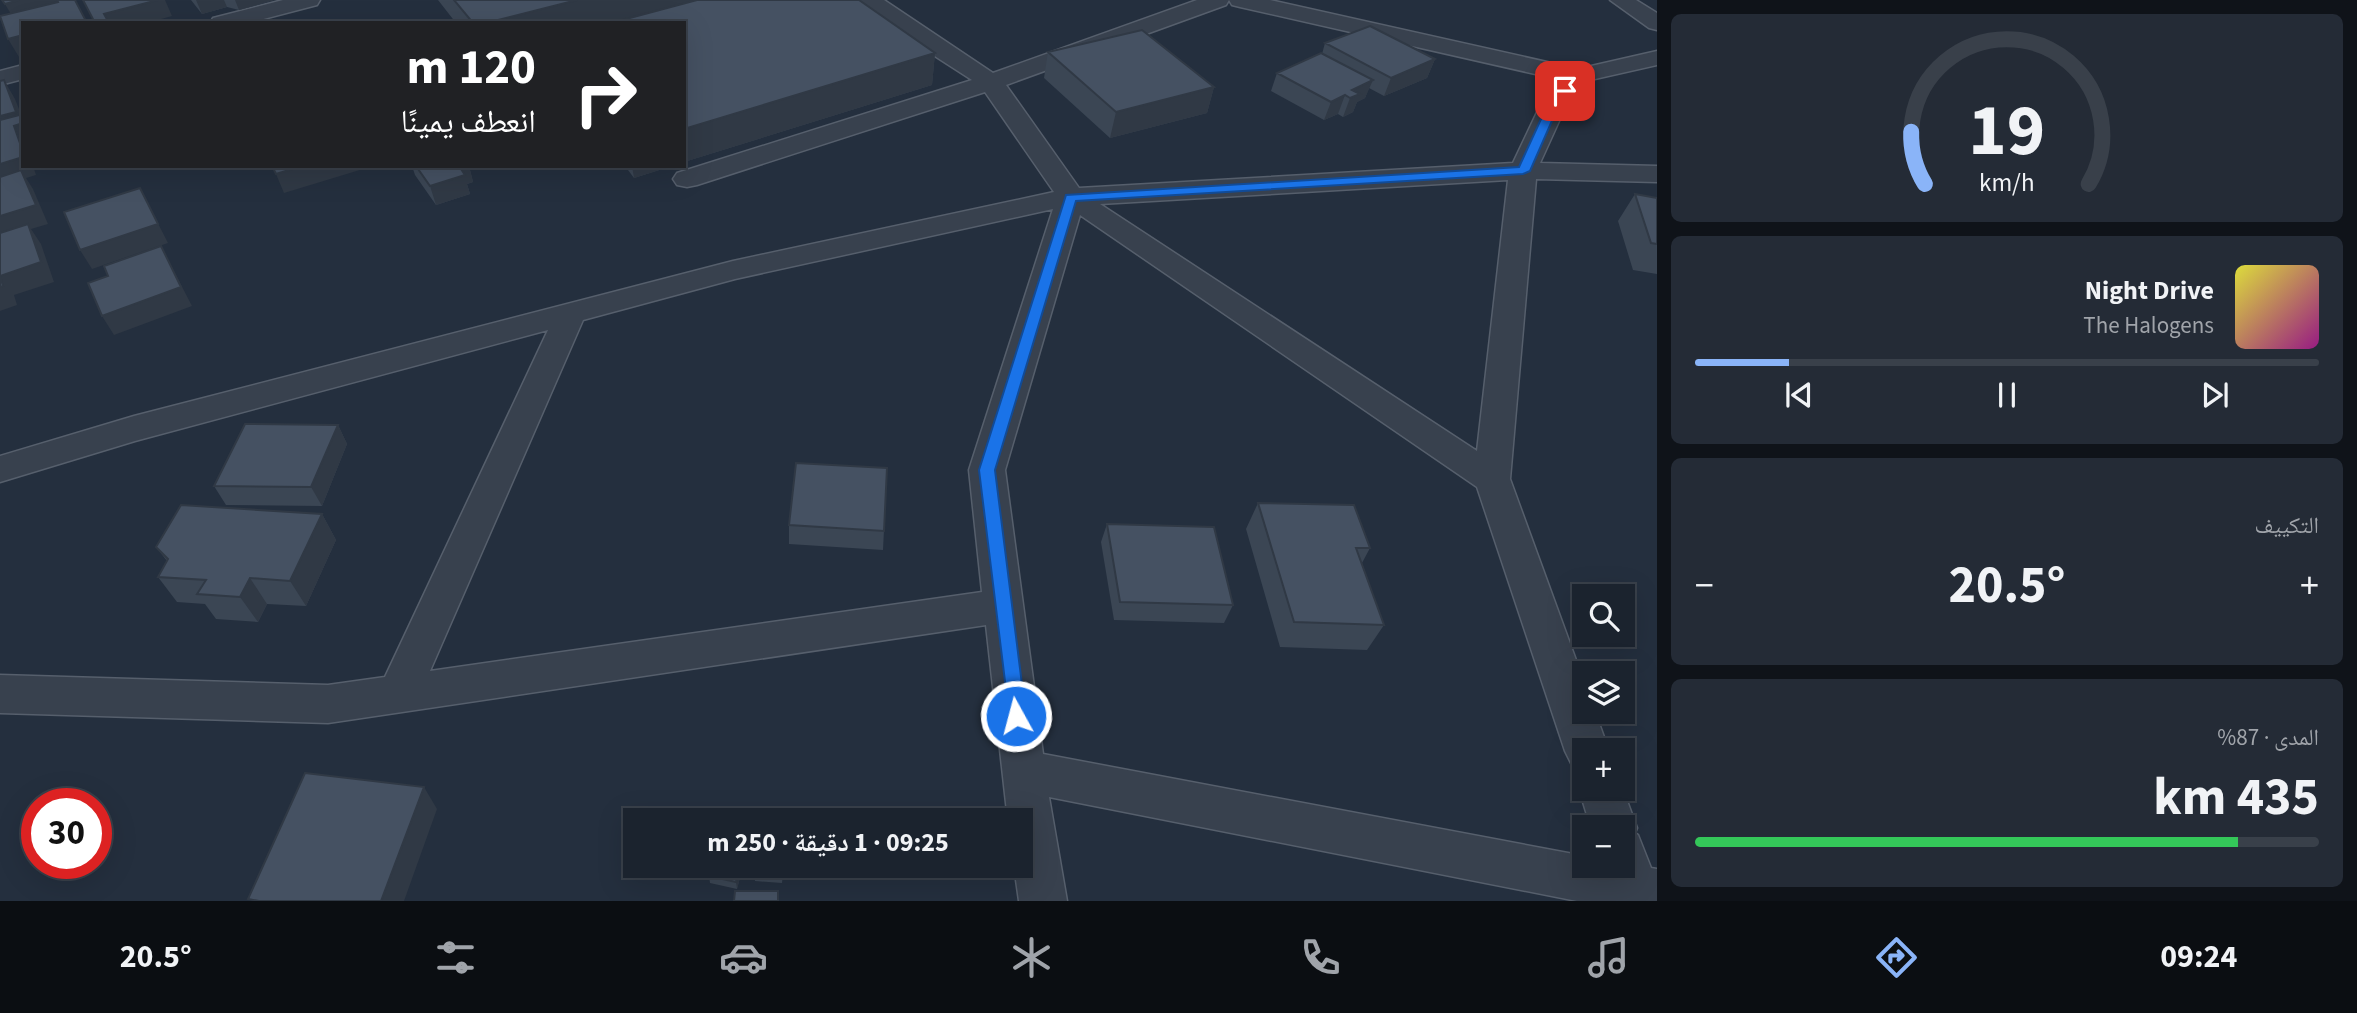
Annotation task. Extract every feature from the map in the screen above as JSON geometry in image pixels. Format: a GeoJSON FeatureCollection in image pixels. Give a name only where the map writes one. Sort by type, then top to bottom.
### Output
{"type":"FeatureCollection","features":[{"type":"Feature","properties":{"kind":"street"},"geometry":{"type":"LineString","coordinates":[[229,21],[309,0]]}},
{"type":"Feature","properties":{"kind":"street"},"geometry":{"type":"LineString","coordinates":[[870,0],[907,28],[991,82],[1071,197],[1492,479]]}},
{"type":"Feature","properties":{"kind":"street"},"geometry":{"type":"LineString","coordinates":[[687,178],[991,82],[1218,0]]}},
{"type":"Feature","properties":{"kind":"street"},"geometry":{"type":"LineString","coordinates":[[1240,0],[1577,76],[1657,58]]}},
{"type":"Feature","properties":{"kind":"street"},"geometry":{"type":"LineString","coordinates":[[1620,0],[1657,23]]}},
{"type":"Feature","properties":{"kind":"street"},"geometry":{"type":"LineString","coordinates":[[0,78],[21,73]]}},
{"type":"Feature","properties":{"kind":"street"},"geometry":{"type":"LineString","coordinates":[[1577,76],[1553,106],[1523,171],[1492,479],[1582,738]]}},
{"type":"Feature","properties":{"kind":"street"},"geometry":{"type":"LineString","coordinates":[[0,469],[134,429],[733,270],[1071,197],[1523,171],[1657,174]]}},
{"type":"Feature","properties":{"kind":"street"},"geometry":{"type":"LineString","coordinates":[[1043,901],[1023,771],[987,470],[1071,197]]}},
{"type":"Feature","properties":{"kind":"street"},"geometry":{"type":"LineString","coordinates":[[398,695],[571,313]]}},
{"type":"Feature","properties":{"kind":"street"},"geometry":{"type":"LineString","coordinates":[[0,694],[328,704],[1003,606]]}},
{"type":"Feature","properties":{"kind":"street"},"geometry":{"type":"LineString","coordinates":[[1023,771],[1639,884]]}},
{"type":"Feature","properties":{"kind":"building"},"geometry":{"type":"Polygon","coordinates":[[[2,0],[19,0],[5,4],[2,0]]]}},
{"type":"Feature","properties":{"kind":"building"},"geometry":{"type":"Polygon","coordinates":[[[57,0],[75,0],[86,21],[21,21],[21,36],[8,39],[0,16],[58,2],[57,0]]]}},
{"type":"Feature","properties":{"kind":"building"},"geometry":{"type":"Polygon","coordinates":[[[83,0],[158,0],[104,14],[108,21],[94,21],[83,0]]]}},
{"type":"Feature","properties":{"kind":"building"},"geometry":{"type":"Polygon","coordinates":[[[454,0],[577,0],[494,21],[471,21],[454,0]]]}},
{"type":"Feature","properties":{"kind":"building"},"geometry":{"type":"Polygon","coordinates":[[[697,0],[859,0],[935,53],[686,128],[686,21],[618,21],[697,0]]]}},
{"type":"Feature","properties":{"kind":"building"},"geometry":{"type":"Polygon","coordinates":[[[1370,26],[1435,59],[1391,78],[1325,43],[1370,26]]]}},
{"type":"Feature","properties":{"kind":"building"},"geometry":{"type":"Polygon","coordinates":[[[1142,30],[1214,87],[1116,112],[1048,52],[1142,30]]]}},
{"type":"Feature","properties":{"kind":"building"},"geometry":{"type":"Polygon","coordinates":[[[1321,53],[1373,80],[1352,90],[1360,94],[1350,98],[1345,95],[1331,102],[1277,73],[1321,53]]]}},
{"type":"Feature","properties":{"kind":"building"},"geometry":{"type":"Polygon","coordinates":[[[4,80],[16,112],[0,116],[0,81],[4,80]]]}},
{"type":"Feature","properties":{"kind":"building"},"geometry":{"type":"Polygon","coordinates":[[[21,115],[21,124],[14,126],[21,146],[21,158],[0,164],[0,120],[21,115]]]}},
{"type":"Feature","properties":{"kind":"building"},"geometry":{"type":"Polygon","coordinates":[[[273,168],[296,168],[276,174],[273,168]]]}},
{"type":"Feature","properties":{"kind":"building"},"geometry":{"type":"Polygon","coordinates":[[[417,168],[460,168],[465,175],[430,186],[417,168]]]}},
{"type":"Feature","properties":{"kind":"building"},"geometry":{"type":"Polygon","coordinates":[[[21,170],[36,205],[0,216],[0,177],[21,170]]]}},
{"type":"Feature","properties":{"kind":"building"},"geometry":{"type":"Polygon","coordinates":[[[140,188],[158,224],[80,250],[64,212],[140,188]]]}},
{"type":"Feature","properties":{"kind":"building"},"geometry":{"type":"Polygon","coordinates":[[[1635,194],[1657,198],[1657,244],[1651,243],[1635,194]]]}},
{"type":"Feature","properties":{"kind":"building"},"geometry":{"type":"Polygon","coordinates":[[[28,224],[41,262],[0,276],[0,233],[28,224]]]}},
{"type":"Feature","properties":{"kind":"building"},"geometry":{"type":"Polygon","coordinates":[[[161,246],[181,287],[102,316],[88,283],[108,276],[104,266],[161,246]]]}},
{"type":"Feature","properties":{"kind":"building"},"geometry":{"type":"Polygon","coordinates":[[[245,424],[338,425],[311,487],[214,486],[245,424]]]}},
{"type":"Feature","properties":{"kind":"building"},"geometry":{"type":"Polygon","coordinates":[[[796,463],[887,468],[884,531],[789,525],[796,463]]]}},
{"type":"Feature","properties":{"kind":"building"},"geometry":{"type":"Polygon","coordinates":[[[1258,503],[1354,505],[1370,548],[1356,548],[1384,625],[1294,622],[1258,503]]]}},
{"type":"Feature","properties":{"kind":"building"},"geometry":{"type":"Polygon","coordinates":[[[181,505],[322,514],[290,581],[250,578],[240,597],[197,594],[206,580],[158,577],[168,559],[156,547],[181,505]]]}},
{"type":"Feature","properties":{"kind":"building"},"geometry":{"type":"Polygon","coordinates":[[[1107,524],[1214,527],[1233,605],[1120,602],[1107,524]]]}},
{"type":"Feature","properties":{"kind":"building"},"geometry":{"type":"Polygon","coordinates":[[[305,773],[424,787],[381,901],[248,899],[305,773]]]}},
{"type":"Feature","properties":{"kind":"building"},"geometry":{"type":"Polygon","coordinates":[[[718,878],[737,878],[736,882],[718,878]]]}},
{"type":"Feature","properties":{"kind":"building"},"geometry":{"type":"Polygon","coordinates":[[[735,891],[778,891],[778,901],[734,901],[735,891]]]}},
{"type":"Feature","properties":{"kind":"route"},"geometry":{"type":"LineString","coordinates":[[1016,716],[987,470],[1071,197],[1523,171],[1553,106],[1565,91]]}}]}
